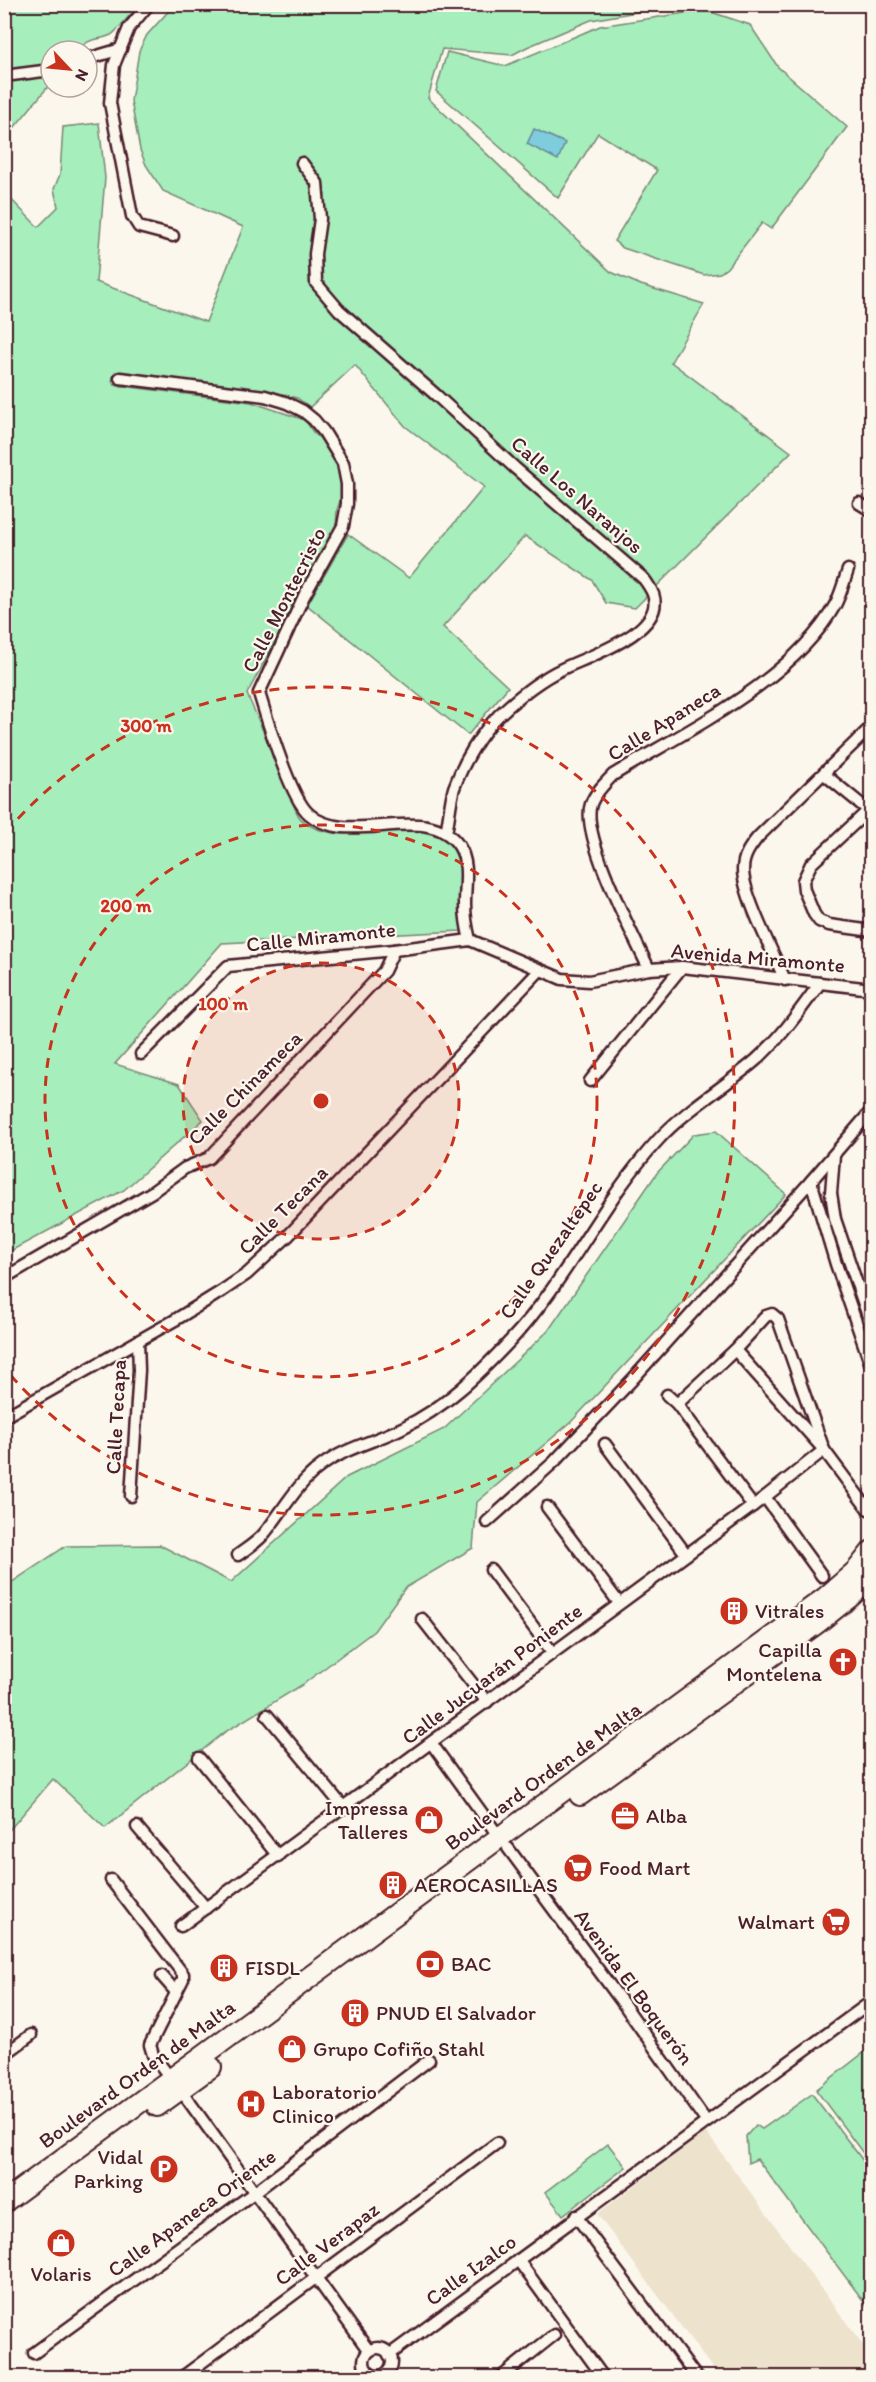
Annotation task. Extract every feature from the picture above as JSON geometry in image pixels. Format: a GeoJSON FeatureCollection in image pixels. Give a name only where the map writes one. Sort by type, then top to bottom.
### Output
{"type":"FeatureCollection","features":[{"type":"Feature","properties":{"kind":"highway","name":"Boulevard Orden de Malta"},"geometry":{"type":"LineString","coordinates":[[4,2218],[176,2084],[504,1843],[825,1598],[857,1570],[872,1551]]}},
{"type":"Feature","properties":{"kind":"highway","name":"Boulevard Orden de Malta"},"geometry":{"type":"LineString","coordinates":[[504,1843],[817,1623],[852,1596],[872,1576]]}},
{"type":"Feature","properties":{"kind":"highway","name":"Boulevard Orden de Malta"},"geometry":{"type":"LineString","coordinates":[[4,2202],[176,2084]]}},
{"type":"Feature","properties":{"kind":"street"},"geometry":{"type":"LineString","coordinates":[[149,4],[129,28],[114,65],[110,103],[132,216],[139,227],[173,236]]}},
{"type":"Feature","properties":{"kind":"street"},"geometry":{"type":"LineString","coordinates":[[99,56],[121,49]]}},
{"type":"Feature","properties":{"kind":"street"},"geometry":{"type":"LineString","coordinates":[[4,76],[39,72]]}},
{"type":"Feature","properties":{"kind":"street","name":"Calle Los Naranjos"},"geometry":{"type":"LineString","coordinates":[[302,164],[317,183],[320,219],[315,254],[316,283],[339,310],[436,395],[514,468],[644,579],[654,596],[652,613],[638,632],[560,670],[519,697],[498,716],[480,738],[454,789],[446,833]]}},
{"type":"Feature","properties":{"kind":"street","name":"Calle Montecristo"},"geometry":{"type":"LineString","coordinates":[[120,378],[266,396],[303,411],[324,432],[343,464],[348,504],[343,526],[304,597],[260,693],[271,730],[301,804],[309,814],[321,822],[353,828],[427,826],[446,833]]}},
{"type":"Feature","properties":{"kind":"street"},"geometry":{"type":"LineString","coordinates":[[859,503],[872,511]]}},
{"type":"Feature","properties":{"kind":"street","name":"Calle Apaneca"},"geometry":{"type":"LineString","coordinates":[[649,969],[594,840],[591,806],[601,788],[613,775],[753,690],[788,661],[822,626],[836,603],[848,570]]}},
{"type":"Feature","properties":{"kind":"street"},"geometry":{"type":"LineString","coordinates":[[786,980],[746,888],[743,868],[747,850],[872,726]]}},
{"type":"Feature","properties":{"kind":"street"},"geometry":{"type":"LineString","coordinates":[[824,774],[870,808],[811,864],[803,881],[814,914],[819,921],[828,925],[870,933]]}},
{"type":"Feature","properties":{"kind":"street"},"geometry":{"type":"LineString","coordinates":[[446,833],[458,845],[467,871],[465,905],[470,940]]}},
{"type":"Feature","properties":{"kind":"street","name":"Avenida Miramonte"},"geometry":{"type":"LineString","coordinates":[[470,940],[562,979],[589,981],[649,969],[682,967],[872,989]]}},
{"type":"Feature","properties":{"kind":"street","name":"Calle Miramonte"},"geometry":{"type":"LineString","coordinates":[[141,1054],[228,966],[394,950],[470,940]]}},
{"type":"Feature","properties":{"kind":"street","name":"Calle Chinameca"},"geometry":{"type":"LineString","coordinates":[[4,1278],[152,1192],[185,1168],[209,1158],[384,971],[394,950]]}},
{"type":"Feature","properties":{"kind":"street"},"geometry":{"type":"LineString","coordinates":[[590,1081],[682,967]]}},
{"type":"Feature","properties":{"kind":"street","name":"Calle Tecana"},"geometry":{"type":"LineString","coordinates":[[4,1417],[175,1320],[247,1274],[280,1244],[540,970]]}},
{"type":"Feature","properties":{"kind":"street","name":"Calle Quezaltepec"},"geometry":{"type":"LineString","coordinates":[[238,1555],[261,1537],[301,1485],[318,1468],[341,1452],[401,1429],[428,1414],[465,1387],[534,1313],[574,1258],[638,1161],[662,1135],[758,1058],[800,1011],[820,983]]}},
{"type":"Feature","properties":{"kind":"street"},"geometry":{"type":"LineString","coordinates":[[487,1522],[572,1444],[639,1373],[872,1110]]}},
{"type":"Feature","properties":{"kind":"street"},"geometry":{"type":"LineString","coordinates":[[834,1155],[831,1193],[834,1212],[867,1298],[872,1328]]}},
{"type":"Feature","properties":{"kind":"street"},"geometry":{"type":"LineString","coordinates":[[811,1181],[872,1368]]}},
{"type":"Feature","properties":{"kind":"street"},"geometry":{"type":"LineString","coordinates":[[677,1404],[735,1350],[766,1316],[771,1314],[776,1316],[824,1450]]}},
{"type":"Feature","properties":{"kind":"street","name":"Calle Tecapa"},"geometry":{"type":"LineString","coordinates":[[131,1496],[140,1370],[138,1341]]}},
{"type":"Feature","properties":{"kind":"street"},"geometry":{"type":"LineString","coordinates":[[735,1350],[824,1450],[868,1509]]}},
{"type":"Feature","properties":{"kind":"street"},"geometry":{"type":"LineString","coordinates":[[667,1395],[677,1404],[753,1506]]}},
{"type":"Feature","properties":{"kind":"street"},"geometry":{"type":"LineString","coordinates":[[605,1444],[686,1554]]}},
{"type":"Feature","properties":{"kind":"street","name":"Calle Jucuarán Poniente"},"geometry":{"type":"LineString","coordinates":[[181,1926],[432,1744],[552,1652],[765,1497],[824,1450]]}},
{"type":"Feature","properties":{"kind":"street"},"geometry":{"type":"LineString","coordinates":[[765,1497],[822,1576]]}},
{"type":"Feature","properties":{"kind":"street"},"geometry":{"type":"LineString","coordinates":[[547,1507],[619,1603]]}},
{"type":"Feature","properties":{"kind":"street"},"geometry":{"type":"LineString","coordinates":[[491,1570],[552,1652]]}},
{"type":"Feature","properties":{"kind":"street"},"geometry":{"type":"LineString","coordinates":[[422,1619],[487,1702]]}},
{"type":"Feature","properties":{"kind":"street"},"geometry":{"type":"LineString","coordinates":[[267,1715],[344,1808]]}},
{"type":"Feature","properties":{"kind":"street","name":"Avenida El Boquerón"},"geometry":{"type":"LineString","coordinates":[[432,1744],[625,2006],[706,2121]]}},
{"type":"Feature","properties":{"kind":"street"},"geometry":{"type":"LineString","coordinates":[[199,1758],[278,1856]]}},
{"type":"Feature","properties":{"kind":"street"},"geometry":{"type":"LineString","coordinates":[[137,1827],[206,1908]]}},
{"type":"Feature","properties":{"kind":"street"},"geometry":{"type":"LineString","coordinates":[[111,1880],[183,1974],[183,1979],[150,2045],[153,2055],[317,2276],[369,2351]]}},
{"type":"Feature","properties":{"kind":"street"},"geometry":{"type":"LineString","coordinates":[[162,1976],[176,1992]]}},
{"type":"Feature","properties":{"kind":"street","name":"Calle Izalco"},"geometry":{"type":"LineString","coordinates":[[389,2355],[872,2001]]}},
{"type":"Feature","properties":{"kind":"street"},"geometry":{"type":"LineString","coordinates":[[4,2055],[31,2036]]}},
{"type":"Feature","properties":{"kind":"street","name":"Calle Apaneca Oriente"},"geometry":{"type":"LineString","coordinates":[[34,2353],[255,2192],[429,2060]]}},
{"type":"Feature","properties":{"kind":"street","name":"Calle Verapaz"},"geometry":{"type":"LineString","coordinates":[[182,2378],[497,2143]]}},
{"type":"Feature","properties":{"kind":"street"},"geometry":{"type":"LineString","coordinates":[[576,2216],[697,2378]]}},
{"type":"Feature","properties":{"kind":"street"},"geometry":{"type":"LineString","coordinates":[[518,2260],[604,2378]]}},
{"type":"Feature","properties":{"kind":"street"},"geometry":{"type":"LineString","coordinates":[[500,2378],[554,2335]]}},
{"type":"Feature","properties":{"kind":"street"},"geometry":{"type":"LineString","coordinates":[[378,2348],[389,2355],[392,2364],[388,2375],[374,2376],[366,2370],[364,2360],[369,2351],[378,2348]]}},
{"type":"Feature","properties":{"kind":"street"},"geometry":{"type":"LineString","coordinates":[[356,2378],[366,2370]]}},
{"type":"Feature","properties":{"kind":"shaded area"},"geometry":{"type":"Polygon","coordinates":[[[706,2132],[871,2356],[871,2377],[719,2377],[597,2214],[706,2132]]]}},
{"type":"Feature","properties":{"kind":"green space"},"geometry":{"type":"Polygon","coordinates":[[[5,5],[142,5],[117,30],[106,37],[39,39],[39,98],[5,139],[5,5]]]}},
{"type":"Feature","properties":{"kind":"green space"},"geometry":{"type":"Polygon","coordinates":[[[174,5],[676,5],[591,20],[512,55],[442,49],[428,98],[611,272],[641,285],[704,304],[671,362],[791,452],[635,608],[606,603],[592,580],[525,536],[443,627],[508,687],[468,735],[307,605],[348,534],[409,578],[484,487],[405,426],[355,365],[310,407],[297,398],[265,391],[115,372],[112,381],[114,385],[251,402],[305,420],[313,432],[326,444],[339,466],[343,492],[337,510],[336,527],[247,694],[295,810],[301,819],[318,829],[338,833],[427,832],[444,838],[456,850],[462,878],[461,931],[222,943],[115,1064],[179,1084],[203,1120],[124,1190],[5,1254],[4,192],[38,227],[58,207],[54,189],[60,174],[63,127],[99,123],[105,178],[96,282],[206,322],[243,227],[163,191],[146,165],[140,150],[131,101],[139,51],[147,35],[174,5]]]}},
{"type":"Feature","properties":{"kind":"green space"},"geometry":{"type":"Polygon","coordinates":[[[705,10],[750,25],[778,67],[847,127],[771,229],[762,223],[727,268],[720,273],[704,275],[623,248],[614,241],[657,170],[598,133],[558,198],[436,91],[447,52],[505,66],[600,26],[705,10]]]}},
{"type":"Feature","properties":{"kind":"green space"},"geometry":{"type":"Polygon","coordinates":[[[716,1131],[786,1194],[571,1422],[477,1502],[473,1548],[405,1588],[374,1631],[302,1685],[225,1732],[105,1828],[53,1779],[5,1835],[5,1587],[66,1546],[160,1545],[231,1582],[347,1477],[444,1429],[548,1331],[657,1173],[694,1134],[716,1131]]]}},
{"type":"Feature","properties":{"kind":"green space"},"geometry":{"type":"Polygon","coordinates":[[[871,2047],[871,2164],[816,2090],[871,2047]]]}},
{"type":"Feature","properties":{"kind":"green space"},"geometry":{"type":"Polygon","coordinates":[[[812,2094],[871,2171],[871,2311],[757,2159],[748,2163],[746,2136],[756,2125],[762,2129],[812,2094]]]}},
{"type":"Feature","properties":{"kind":"green space"},"geometry":{"type":"Polygon","coordinates":[[[608,2144],[626,2167],[563,2215],[545,2192],[608,2144]]]}},
{"type":"Feature","properties":{"kind":"water"},"geometry":{"type":"Polygon","coordinates":[[[534,129],[565,143],[558,160],[527,144],[534,129]]]}},
{"type":"Feature","properties":{"kind":"place","name":"Vitrales"},"geometry":{"type":"Point","coordinates":[734,1611]}},
{"type":"Feature","properties":{"kind":"place","name":"Capilla Montelena"},"geometry":{"type":"Point","coordinates":[843,1662]}},
{"type":"Feature","properties":{"kind":"place","name":"Alba"},"geometry":{"type":"Point","coordinates":[625,1816]}},
{"type":"Feature","properties":{"kind":"place","name":"Impressa Talleres"},"geometry":{"type":"Point","coordinates":[429,1820]}},
{"type":"Feature","properties":{"kind":"place","name":"Food Mart"},"geometry":{"type":"Point","coordinates":[578,1868]}},
{"type":"Feature","properties":{"kind":"place","name":"AEROCASILLAS"},"geometry":{"type":"Point","coordinates":[393,1885]}},
{"type":"Feature","properties":{"kind":"place","name":"Walmart"},"geometry":{"type":"Point","coordinates":[836,1922]}},
{"type":"Feature","properties":{"kind":"place","name":"BAC"},"geometry":{"type":"Point","coordinates":[430,1964]}},
{"type":"Feature","properties":{"kind":"place","name":"FISDL"},"geometry":{"type":"Point","coordinates":[224,1968]}},
{"type":"Feature","properties":{"kind":"place","name":"PNUD El Salvador"},"geometry":{"type":"Point","coordinates":[355,2013]}},
{"type":"Feature","properties":{"kind":"place","name":"Grupo Cofiño Stahl"},"geometry":{"type":"Point","coordinates":[292,2049]}},
{"type":"Feature","properties":{"kind":"place","name":"Laboratorio Clinico"},"geometry":{"type":"Point","coordinates":[251,2104]}},
{"type":"Feature","properties":{"kind":"place","name":"Vidal Parking"},"geometry":{"type":"Point","coordinates":[164,2169]}},
{"type":"Feature","properties":{"kind":"place","name":"Volaris"},"geometry":{"type":"Point","coordinates":[61,2243]}}]}
